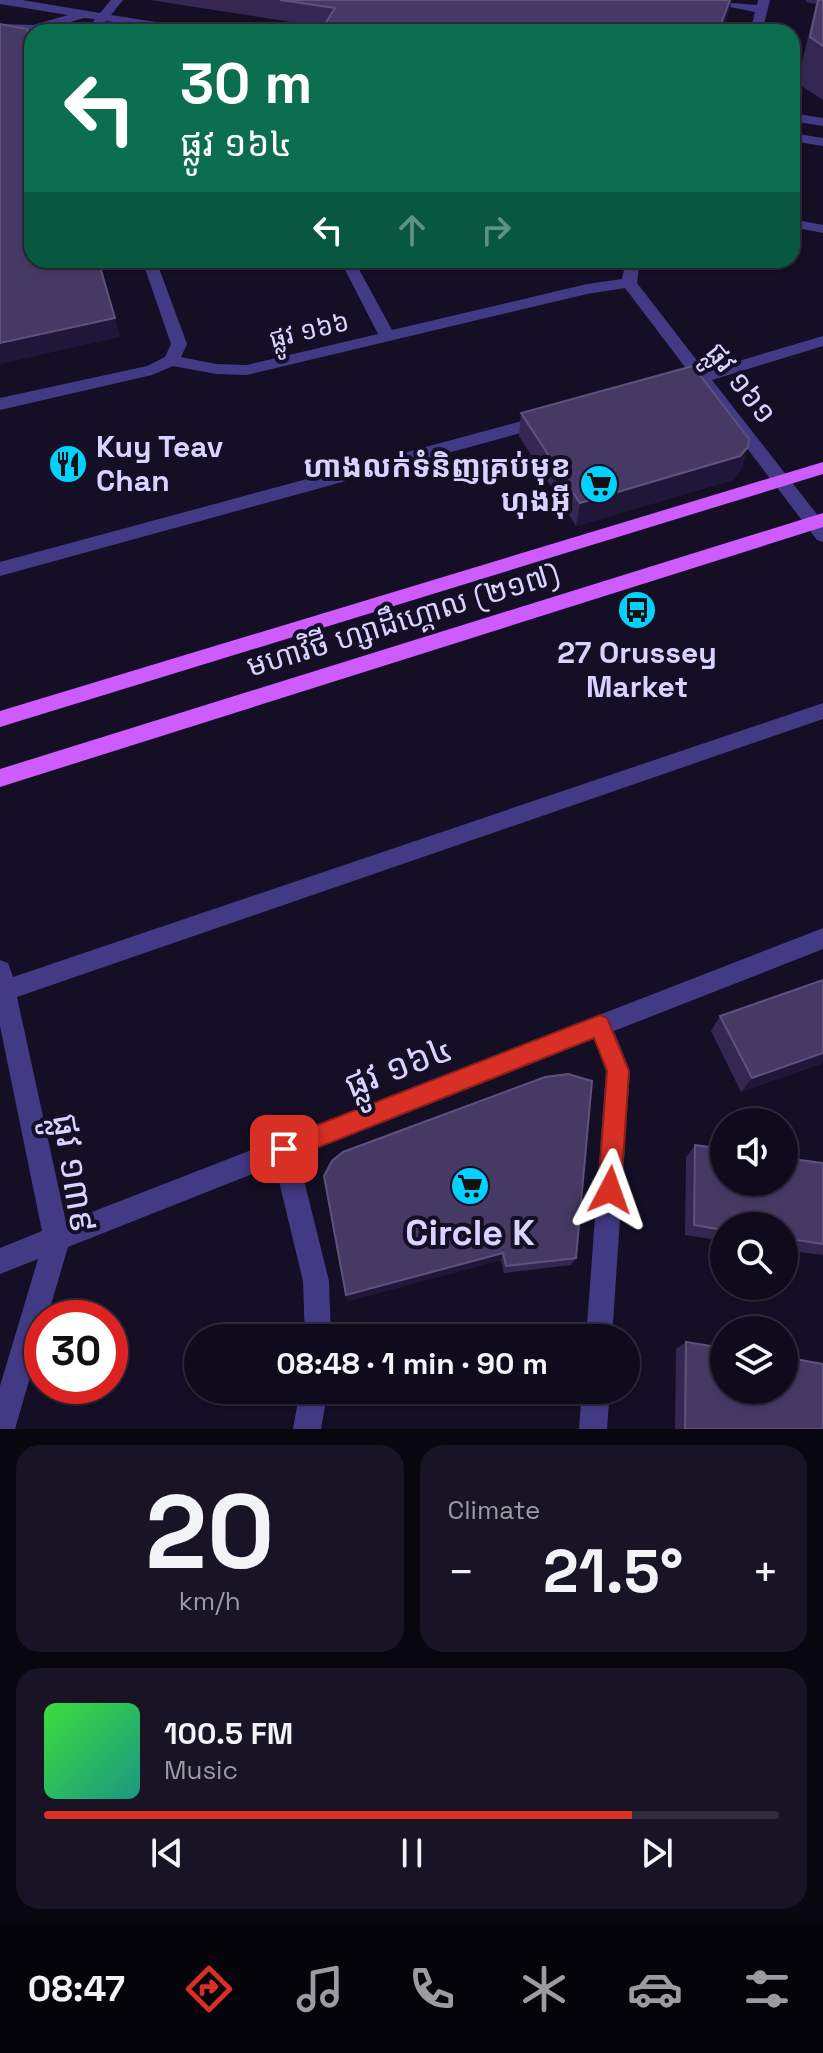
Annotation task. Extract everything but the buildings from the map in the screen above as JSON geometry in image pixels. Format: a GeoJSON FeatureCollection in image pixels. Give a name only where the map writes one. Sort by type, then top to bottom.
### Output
{"type":"FeatureCollection","features":[{"type":"Feature","properties":{"kind":"main road","name":"មហាវិថី ហ្សាដឹហ្គោល (២១៧)"},"geometry":{"type":"LineString","coordinates":[[0,719],[823,468]]}},
{"type":"Feature","properties":{"kind":"main road","name":"មហាវិថី ហ្សាដឹហ្គោល (២១៧)"},"geometry":{"type":"LineString","coordinates":[[0,778],[820,526]]}},
{"type":"Feature","properties":{"kind":"street"},"geometry":{"type":"LineString","coordinates":[[0,0],[145,24]]}},
{"type":"Feature","properties":{"kind":"street"},"geometry":{"type":"LineString","coordinates":[[97,24],[117,0]]}},
{"type":"Feature","properties":{"kind":"street"},"geometry":{"type":"LineString","coordinates":[[701,0],[763,4],[758,24]]}},
{"type":"Feature","properties":{"kind":"street"},"geometry":{"type":"LineString","coordinates":[[51,24],[84,14]]}},
{"type":"Feature","properties":{"kind":"street"},"geometry":{"type":"LineString","coordinates":[[0,28],[24,29]]}},
{"type":"Feature","properties":{"kind":"street"},"geometry":{"type":"LineString","coordinates":[[800,118],[823,122]]}},
{"type":"Feature","properties":{"kind":"street"},"geometry":{"type":"LineString","coordinates":[[800,138],[823,142]]}},
{"type":"Feature","properties":{"kind":"street"},"geometry":{"type":"LineString","coordinates":[[800,225],[823,229]]}},
{"type":"Feature","properties":{"kind":"street"},"geometry":{"type":"LineString","coordinates":[[0,404],[152,370],[171,360],[179,344],[152,268]]}},
{"type":"Feature","properties":{"kind":"street"},"geometry":{"type":"LineString","coordinates":[[351,268],[388,338]]}},
{"type":"Feature","properties":{"kind":"street"},"geometry":{"type":"LineString","coordinates":[[629,283],[632,268]]}},
{"type":"Feature","properties":{"kind":"street","name":"ផ្លូវ ១៦៦"},"geometry":{"type":"LineString","coordinates":[[171,360],[216,369],[247,370],[587,289],[629,283]]}},
{"type":"Feature","properties":{"kind":"street","name":"ផ្លូវ ១៦១"},"geometry":{"type":"LineString","coordinates":[[629,283],[781,481],[820,526]]}},
{"type":"Feature","properties":{"kind":"street"},"geometry":{"type":"LineString","coordinates":[[656,390],[823,341]]}},
{"type":"Feature","properties":{"kind":"street"},"geometry":{"type":"LineString","coordinates":[[0,569],[564,415]]}},
{"type":"Feature","properties":{"kind":"street"},"geometry":{"type":"LineString","coordinates":[[1,985],[823,711]]}},
{"type":"Feature","properties":{"kind":"street","name":"ផ្លូវ ១៦៤"},"geometry":{"type":"LineString","coordinates":[[0,1261],[823,938]]}},
{"type":"Feature","properties":{"kind":"street","name":"ផ្លូវ ១៣៩"},"geometry":{"type":"LineString","coordinates":[[1,985],[57,1239],[1,1429]]}},
{"type":"Feature","properties":{"kind":"street"},"geometry":{"type":"LineString","coordinates":[[600,1025],[618,1071],[600,1324]]}},
{"type":"Feature","properties":{"kind":"street"},"geometry":{"type":"LineString","coordinates":[[284,1149],[316,1281],[318,1324]]}},
{"type":"Feature","properties":{"kind":"street"},"geometry":{"type":"LineString","coordinates":[[307,1429],[311,1404]]}},
{"type":"Feature","properties":{"kind":"street"},"geometry":{"type":"LineString","coordinates":[[593,1429],[595,1404]]}},
{"type":"Feature","properties":{"kind":"place","name":"Kuy Teav Chan"},"geometry":{"type":"Point","coordinates":[68,464]}},
{"type":"Feature","properties":{"kind":"place","name":"ហាងលក់ទំនិញគ្រប់មុខ ហុងអ៊ី"},"geometry":{"type":"Point","coordinates":[599,484]}},
{"type":"Feature","properties":{"kind":"place","name":"27 Orussey Market"},"geometry":{"type":"Point","coordinates":[637,610]}},
{"type":"Feature","properties":{"kind":"place","name":"Circle K"},"geometry":{"type":"Point","coordinates":[470,1186]}},
{"type":"Feature","properties":{"kind":"route"},"geometry":{"type":"LineString","coordinates":[[284,1149],[600,1025],[618,1071],[610,1190]]}}]}
